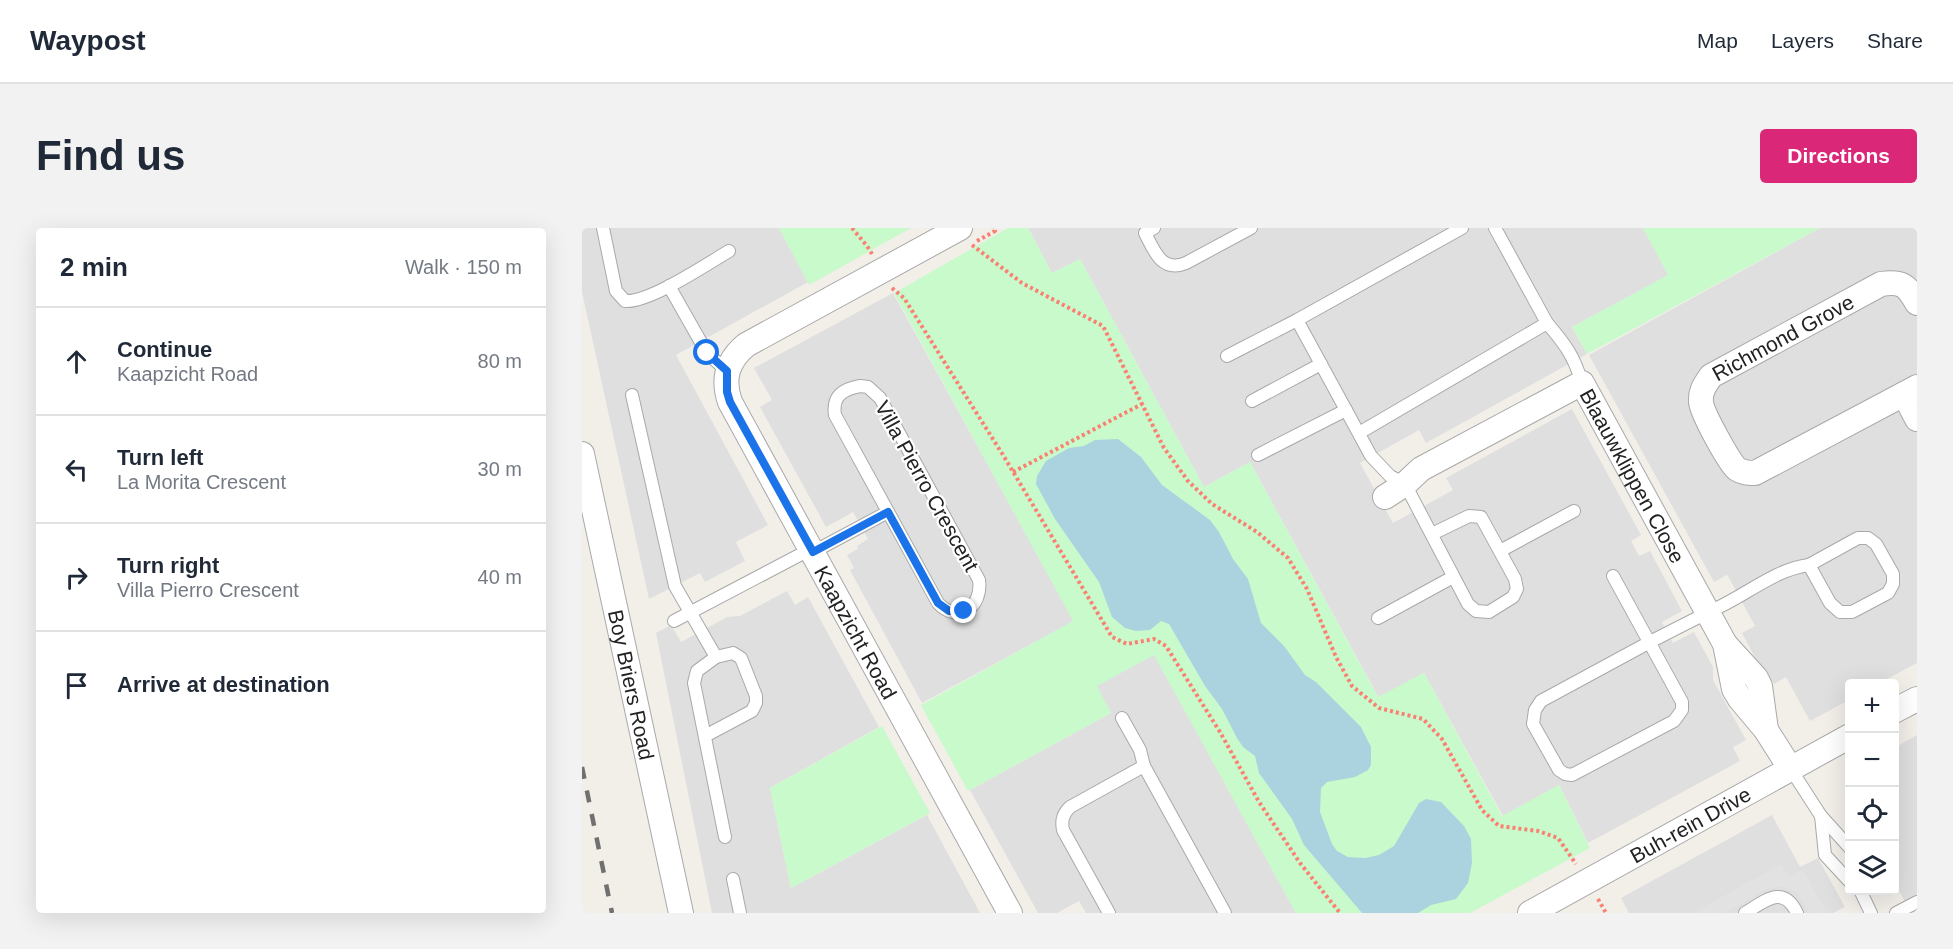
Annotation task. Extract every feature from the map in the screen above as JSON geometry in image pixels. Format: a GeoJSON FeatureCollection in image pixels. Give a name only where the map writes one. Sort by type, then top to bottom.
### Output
{"type":"FeatureCollection","features":[{"type":"Feature","properties":{"kind":"street"},"geometry":{"type":"LineString","coordinates":[[727,371],[731,361],[746,345],[960,228]]}},
{"type":"Feature","properties":{"kind":"street","name":"Richmond Grove"},"geometry":{"type":"LineString","coordinates":[[1911,391],[1755,473],[1743,473],[1735,467],[1704,415],[1701,404],[1703,387],[1711,376],[1881,284],[1894,282],[1902,284],[1910,290],[1917,303]]}},
{"type":"Feature","properties":{"kind":"street","name":"Kaapzicht Road"},"geometry":{"type":"LineString","coordinates":[[727,371],[727,392],[730,402],[1010,913]]}},
{"type":"Feature","properties":{"kind":"street","name":"Blaauwklippen Close"},"geometry":{"type":"LineString","coordinates":[[1395,491],[1421,469],[1582,382],[1725,644],[1756,678],[1760,686],[1766,730],[1790,768]]}},
{"type":"Feature","properties":{"kind":"street"},"geometry":{"type":"LineString","coordinates":[[1911,391],[1917,419]]}},
{"type":"Feature","properties":{"kind":"street","name":"Boy Briers Road"},"geometry":{"type":"LineString","coordinates":[[582,454],[681,913]]}},
{"type":"Feature","properties":{"kind":"street"},"geometry":{"type":"LineString","coordinates":[[1899,708],[1917,699]]}},
{"type":"Feature","properties":{"kind":"street","name":"Buh-rein Drive"},"geometry":{"type":"LineString","coordinates":[[1530,913],[1845,739]]}},
{"type":"Feature","properties":{"kind":"lane"},"geometry":{"type":"LineString","coordinates":[[603,228],[616,291],[621,298],[632,301],[669,285],[729,251]]}},
{"type":"Feature","properties":{"kind":"lane"},"geometry":{"type":"LineString","coordinates":[[1147,230],[1158,258],[1174,266],[1186,263],[1251,228]]}},
{"type":"Feature","properties":{"kind":"lane"},"geometry":{"type":"LineString","coordinates":[[1227,356],[1297,320],[1462,228]]}},
{"type":"Feature","properties":{"kind":"lane"},"geometry":{"type":"LineString","coordinates":[[1495,228],[1547,323],[1567,347],[1575,361],[1582,382]]}},
{"type":"Feature","properties":{"kind":"lane"},"geometry":{"type":"LineString","coordinates":[[669,285],[707,353],[727,371]]}},
{"type":"Feature","properties":{"kind":"lane"},"geometry":{"type":"LineString","coordinates":[[1297,320],[1371,456],[1390,476],[1395,491],[1432,534],[1468,604],[1476,611],[1489,612],[1513,597],[1517,589],[1515,579],[1481,517],[1468,516],[1432,534]]}},
{"type":"Feature","properties":{"kind":"lane"},"geometry":{"type":"LineString","coordinates":[[1359,433],[1547,323]]}},
{"type":"Feature","properties":{"kind":"lane"},"geometry":{"type":"LineString","coordinates":[[1251,401],[1321,364]]}},
{"type":"Feature","properties":{"kind":"lane","name":"Villa Pierro Crescent"},"geometry":{"type":"LineString","coordinates":[[849,387],[868,387],[880,398],[979,580],[980,589],[977,602],[964,611],[956,612],[942,607],[888,512],[835,415],[835,401],[838,395],[849,387]]}},
{"type":"Feature","properties":{"kind":"lane"},"geometry":{"type":"LineString","coordinates":[[632,395],[675,586],[716,657]]}},
{"type":"Feature","properties":{"kind":"lane"},"geometry":{"type":"LineString","coordinates":[[1258,455],[1346,410]]}},
{"type":"Feature","properties":{"kind":"lane"},"geometry":{"type":"LineString","coordinates":[[1500,551],[1574,511]]}},
{"type":"Feature","properties":{"kind":"lane"},"geometry":{"type":"LineString","coordinates":[[674,621],[747,581],[888,512]]}},
{"type":"Feature","properties":{"kind":"lane"},"geometry":{"type":"LineString","coordinates":[[1613,576],[1650,642],[1682,702],[1682,710],[1674,721],[1572,775],[1565,774],[1558,770],[1533,724],[1534,710],[1541,701],[1650,642],[1792,567],[1809,565],[1858,538],[1868,538],[1876,544],[1891,570],[1893,584],[1888,592],[1852,612],[1840,612],[1830,603],[1809,565]]}},
{"type":"Feature","properties":{"kind":"lane"},"geometry":{"type":"LineString","coordinates":[[1378,618],[1454,577]]}},
{"type":"Feature","properties":{"kind":"lane"},"geometry":{"type":"LineString","coordinates":[[705,736],[752,711],[757,700],[741,658],[732,653],[716,657],[701,667],[694,677],[705,736],[725,837]]}},
{"type":"Feature","properties":{"kind":"lane"},"geometry":{"type":"LineString","coordinates":[[1122,718],[1140,750],[1144,766],[1225,913]]}},
{"type":"Feature","properties":{"kind":"lane"},"geometry":{"type":"LineString","coordinates":[[1109,913],[1064,830],[1062,820],[1070,807],[1144,766]]}},
{"type":"Feature","properties":{"kind":"lane"},"geometry":{"type":"LineString","coordinates":[[1790,768],[1821,816],[1845,842]]}},
{"type":"Feature","properties":{"kind":"lane"},"geometry":{"type":"LineString","coordinates":[[1821,816],[1825,855],[1845,877]]}},
{"type":"Feature","properties":{"kind":"lane"},"geometry":{"type":"LineString","coordinates":[[733,879],[740,913]]}},
{"type":"Feature","properties":{"kind":"lane"},"geometry":{"type":"LineString","coordinates":[[1862,895],[1871,913]]}},
{"type":"Feature","properties":{"kind":"lane"},"geometry":{"type":"LineString","coordinates":[[1745,913],[1769,899],[1781,897],[1789,900],[1797,913]]}},
{"type":"Feature","properties":{"kind":"lane"},"geometry":{"type":"LineString","coordinates":[[1896,913],[1917,902]]}},
{"type":"Feature","properties":{"kind":"path"},"geometry":{"type":"LineString","coordinates":[[852,228],[867,246],[885,283],[904,298],[1013,472],[1112,637],[1127,644],[1154,639],[1166,646],[1220,732],[1259,802],[1300,863],[1340,913]]}},
{"type":"Feature","properties":{"kind":"path"},"geometry":{"type":"LineString","coordinates":[[993,228],[995,231],[971,244],[1022,283],[1103,326],[1164,448],[1188,481],[1212,504],[1257,532],[1288,558],[1307,589],[1336,657],[1352,686],[1379,708],[1423,719],[1442,739],[1482,810],[1499,826],[1538,831],[1558,838],[1578,867]]}},
{"type":"Feature","properties":{"kind":"path"},"geometry":{"type":"LineString","coordinates":[[1013,472],[1142,404]]}},
{"type":"Feature","properties":{"kind":"path"},"geometry":{"type":"LineString","coordinates":[[1594,893],[1606,913]]}},
{"type":"Feature","properties":{"kind":"shaded area"},"geometry":{"type":"Polygon","coordinates":[[[582,228],[779,228],[808,282],[676,355],[768,525],[736,542],[745,561],[705,582],[700,573],[649,599],[582,292],[582,228]]]}},
{"type":"Feature","properties":{"kind":"shaded area"},"geometry":{"type":"Polygon","coordinates":[[[1028,228],[1643,228],[1669,275],[1572,327],[1587,354],[1426,443],[1419,430],[1360,463],[1393,523],[1453,490],[1446,478],[1572,409],[1641,535],[1631,541],[1639,556],[1650,551],[1682,611],[1662,622],[1667,633],[1673,643],[1694,632],[1713,667],[1713,680],[1746,740],[1733,747],[1740,761],[1588,843],[1559,785],[1503,816],[1424,673],[1379,698],[1250,462],[1204,487],[1080,259],[1052,273],[1028,228]]]}},
{"type":"Feature","properties":{"kind":"shaded area"},"geometry":{"type":"Polygon","coordinates":[[[1820,228],[1917,228],[1917,663],[1887,679],[1845,679],[1845,702],[1810,721],[1786,677],[1774,684],[1767,671],[1759,665],[1742,633],[1755,626],[1728,576],[1714,582],[1589,355],[1820,228]]]}},
{"type":"Feature","properties":{"kind":"shaded area"},"geometry":{"type":"Polygon","coordinates":[[[893,293],[1074,621],[922,703],[850,570],[854,568],[847,555],[858,549],[857,546],[868,539],[853,512],[826,527],[760,407],[772,400],[754,368],[893,293]]]}},
{"type":"Feature","properties":{"kind":"shaded area"},"geometry":{"type":"Polygon","coordinates":[[[787,591],[795,605],[808,597],[879,727],[770,788],[791,888],[927,815],[980,913],[712,913],[656,633],[671,625],[681,642],[727,617],[740,616],[787,591]]]}},
{"type":"Feature","properties":{"kind":"shaded area"},"geometry":{"type":"Polygon","coordinates":[[[1154,654],[1296,913],[1086,913],[1079,901],[1057,913],[1038,913],[970,790],[1111,713],[1096,686],[1154,654]]]}},
{"type":"Feature","properties":{"kind":"shaded area"},"geometry":{"type":"Polygon","coordinates":[[[1917,735],[1917,913],[1911,913],[1899,890],[1899,745],[1917,735]]]}},
{"type":"Feature","properties":{"kind":"shaded area"},"geometry":{"type":"Polygon","coordinates":[[[1772,815],[1800,867],[1818,858],[1845,907],[1833,913],[1629,913],[1621,898],[1772,815]]]}},
{"type":"Feature","properties":{"kind":"shaded area"},"geometry":{"type":"Polygon","coordinates":[[[1781,864],[1789,876],[1803,870],[1827,913],[1809,913],[1797,893],[1784,887],[1777,887],[1769,888],[1724,913],[1693,913],[1781,864]]]}},
{"type":"Feature","properties":{"kind":"green space"},"geometry":{"type":"Polygon","coordinates":[[[779,228],[911,228],[809,285],[779,228]]]}},
{"type":"Feature","properties":{"kind":"green space"},"geometry":{"type":"Polygon","coordinates":[[[1008,228],[1028,228],[1052,273],[1080,259],[1204,487],[1250,462],[1378,697],[1424,673],[1502,816],[1559,785],[1590,848],[1470,913],[1296,913],[1154,655],[1097,686],[1111,713],[968,791],[921,705],[1073,621],[894,293],[1008,228]]]}},
{"type":"Feature","properties":{"kind":"green space"},"geometry":{"type":"Polygon","coordinates":[[[1643,228],[1820,228],[1587,354],[1572,327],[1668,275],[1643,228]]]}},
{"type":"Feature","properties":{"kind":"green space"},"geometry":{"type":"Polygon","coordinates":[[[882,726],[930,813],[791,888],[770,788],[882,726]]]}},
{"type":"Feature","properties":{"kind":"water"},"geometry":{"type":"Polygon","coordinates":[[[1118,439],[1141,457],[1162,485],[1210,520],[1248,579],[1261,623],[1284,646],[1305,675],[1316,682],[1361,727],[1371,747],[1371,765],[1368,770],[1355,777],[1327,782],[1321,788],[1320,812],[1337,851],[1348,857],[1365,858],[1379,855],[1394,846],[1419,803],[1426,799],[1441,802],[1464,826],[1471,839],[1472,863],[1468,883],[1456,899],[1431,905],[1418,913],[1362,913],[1304,845],[1292,819],[1259,773],[1255,756],[1243,747],[1237,738],[1222,709],[1205,686],[1169,624],[1161,621],[1150,630],[1136,631],[1125,628],[1112,617],[1099,582],[1055,519],[1036,484],[1037,476],[1046,461],[1069,448],[1084,446],[1095,440],[1118,439]]]}},
{"type":"Feature","properties":{"kind":"railway"},"geometry":{"type":"LineString","coordinates":[[582,767],[612,913]]}},
{"type":"Feature","properties":{"kind":"route"},"geometry":{"type":"LineString","coordinates":[[707,353],[727,371],[727,392],[730,402],[813,552],[888,512],[938,603],[949,611],[964,611]]}}]}
